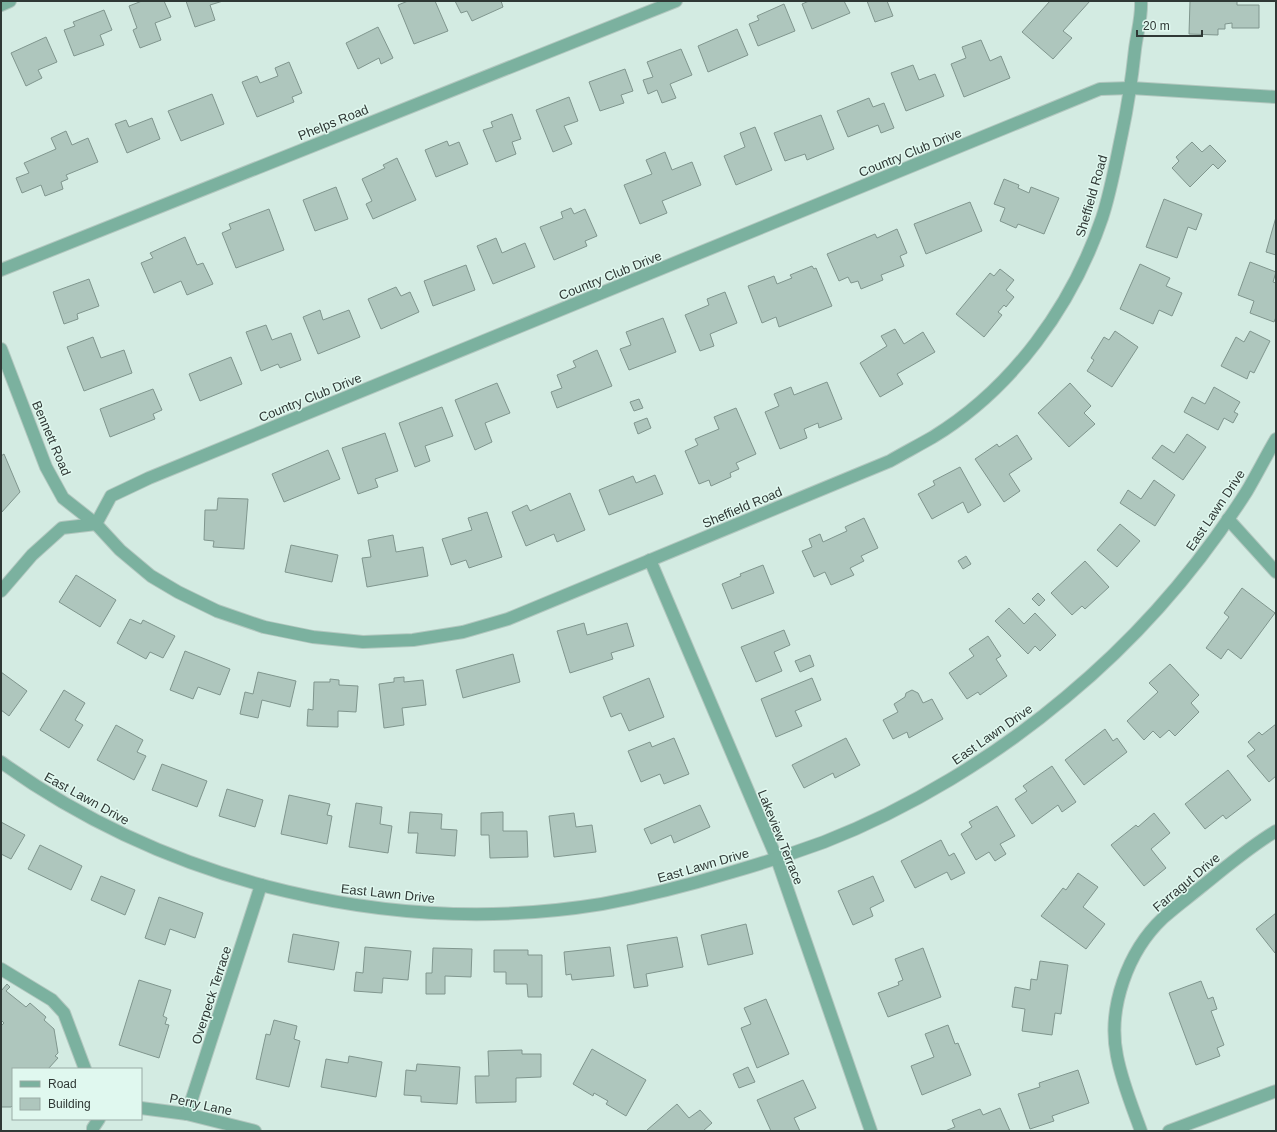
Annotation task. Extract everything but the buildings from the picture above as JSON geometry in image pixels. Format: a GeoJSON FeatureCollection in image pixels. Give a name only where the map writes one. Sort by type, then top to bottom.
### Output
{"type":"FeatureCollection","features":[{"type":"Feature","properties":{"kind":"street"},"geometry":{"type":"LineString","coordinates":[[1,5],[10,1]]}},
{"type":"Feature","properties":{"kind":"street","name":"Phelps Road"},"geometry":{"type":"LineString","coordinates":[[1,270],[676,1]]}},
{"type":"Feature","properties":{"kind":"street","name":"Sheffield Road"},"geometry":{"type":"LineString","coordinates":[[96,524],[120,550],[151,576],[178,592],[217,611],[264,627],[313,637],[363,642],[413,640],[463,632],[508,619],[890,460],[934,437],[973,408],[1009,374],[1041,337],[1068,295],[1087,257],[1102,217],[1111,183],[1130,88],[1141,1]]}},
{"type":"Feature","properties":{"kind":"street","name":"Country Club Drive"},"geometry":{"type":"LineString","coordinates":[[96,524],[111,496],[149,478],[1100,89],[1130,88],[1276,97]]}},
{"type":"Feature","properties":{"kind":"street","name":"Bennett Road"},"geometry":{"type":"LineString","coordinates":[[1,349],[46,467],[63,498],[96,524]]}},
{"type":"Feature","properties":{"kind":"street","name":"East Lawn Drive"},"geometry":{"type":"LineString","coordinates":[[1,762],[27,781],[76,810],[127,836],[193,864],[288,892],[345,903],[401,910],[473,914],[544,911],[601,904],[670,890],[777,859],[827,841],[897,809],[951,779],[1004,745],[1065,698],[1111,657],[1159,606],[1194,565],[1228,519],[1248,489],[1276,439]]}},
{"type":"Feature","properties":{"kind":"street"},"geometry":{"type":"LineString","coordinates":[[1228,519],[1276,572]]}},
{"type":"Feature","properties":{"kind":"street"},"geometry":{"type":"LineString","coordinates":[[1,591],[32,555],[62,528],[96,524]]}},
{"type":"Feature","properties":{"kind":"street","name":"Lakeview Terrace"},"geometry":{"type":"LineString","coordinates":[[650,560],[777,859],[870,1131]]}},
{"type":"Feature","properties":{"kind":"street","name":"Farragut Drive"},"geometry":{"type":"LineString","coordinates":[[1142,1131],[1123,1081],[1116,1054],[1115,1027],[1119,996],[1128,968],[1143,941],[1163,918],[1256,843],[1276,831]]}},
{"type":"Feature","properties":{"kind":"street","name":"Overpeck Terrace"},"geometry":{"type":"LineString","coordinates":[[187,1114],[261,885]]}},
{"type":"Feature","properties":{"kind":"street"},"geometry":{"type":"LineString","coordinates":[[1,969],[52,1000],[64,1013],[85,1068]]}},
{"type":"Feature","properties":{"kind":"street"},"geometry":{"type":"LineString","coordinates":[[1169,1131],[1276,1091]]}},
{"type":"Feature","properties":{"kind":"street","name":"Perry Lane"},"geometry":{"type":"LineString","coordinates":[[142,1108],[187,1114],[255,1131]]}},
{"type":"Feature","properties":{"kind":"street"},"geometry":{"type":"LineString","coordinates":[[93,1131],[93,1128],[98,1120]]}}]}
